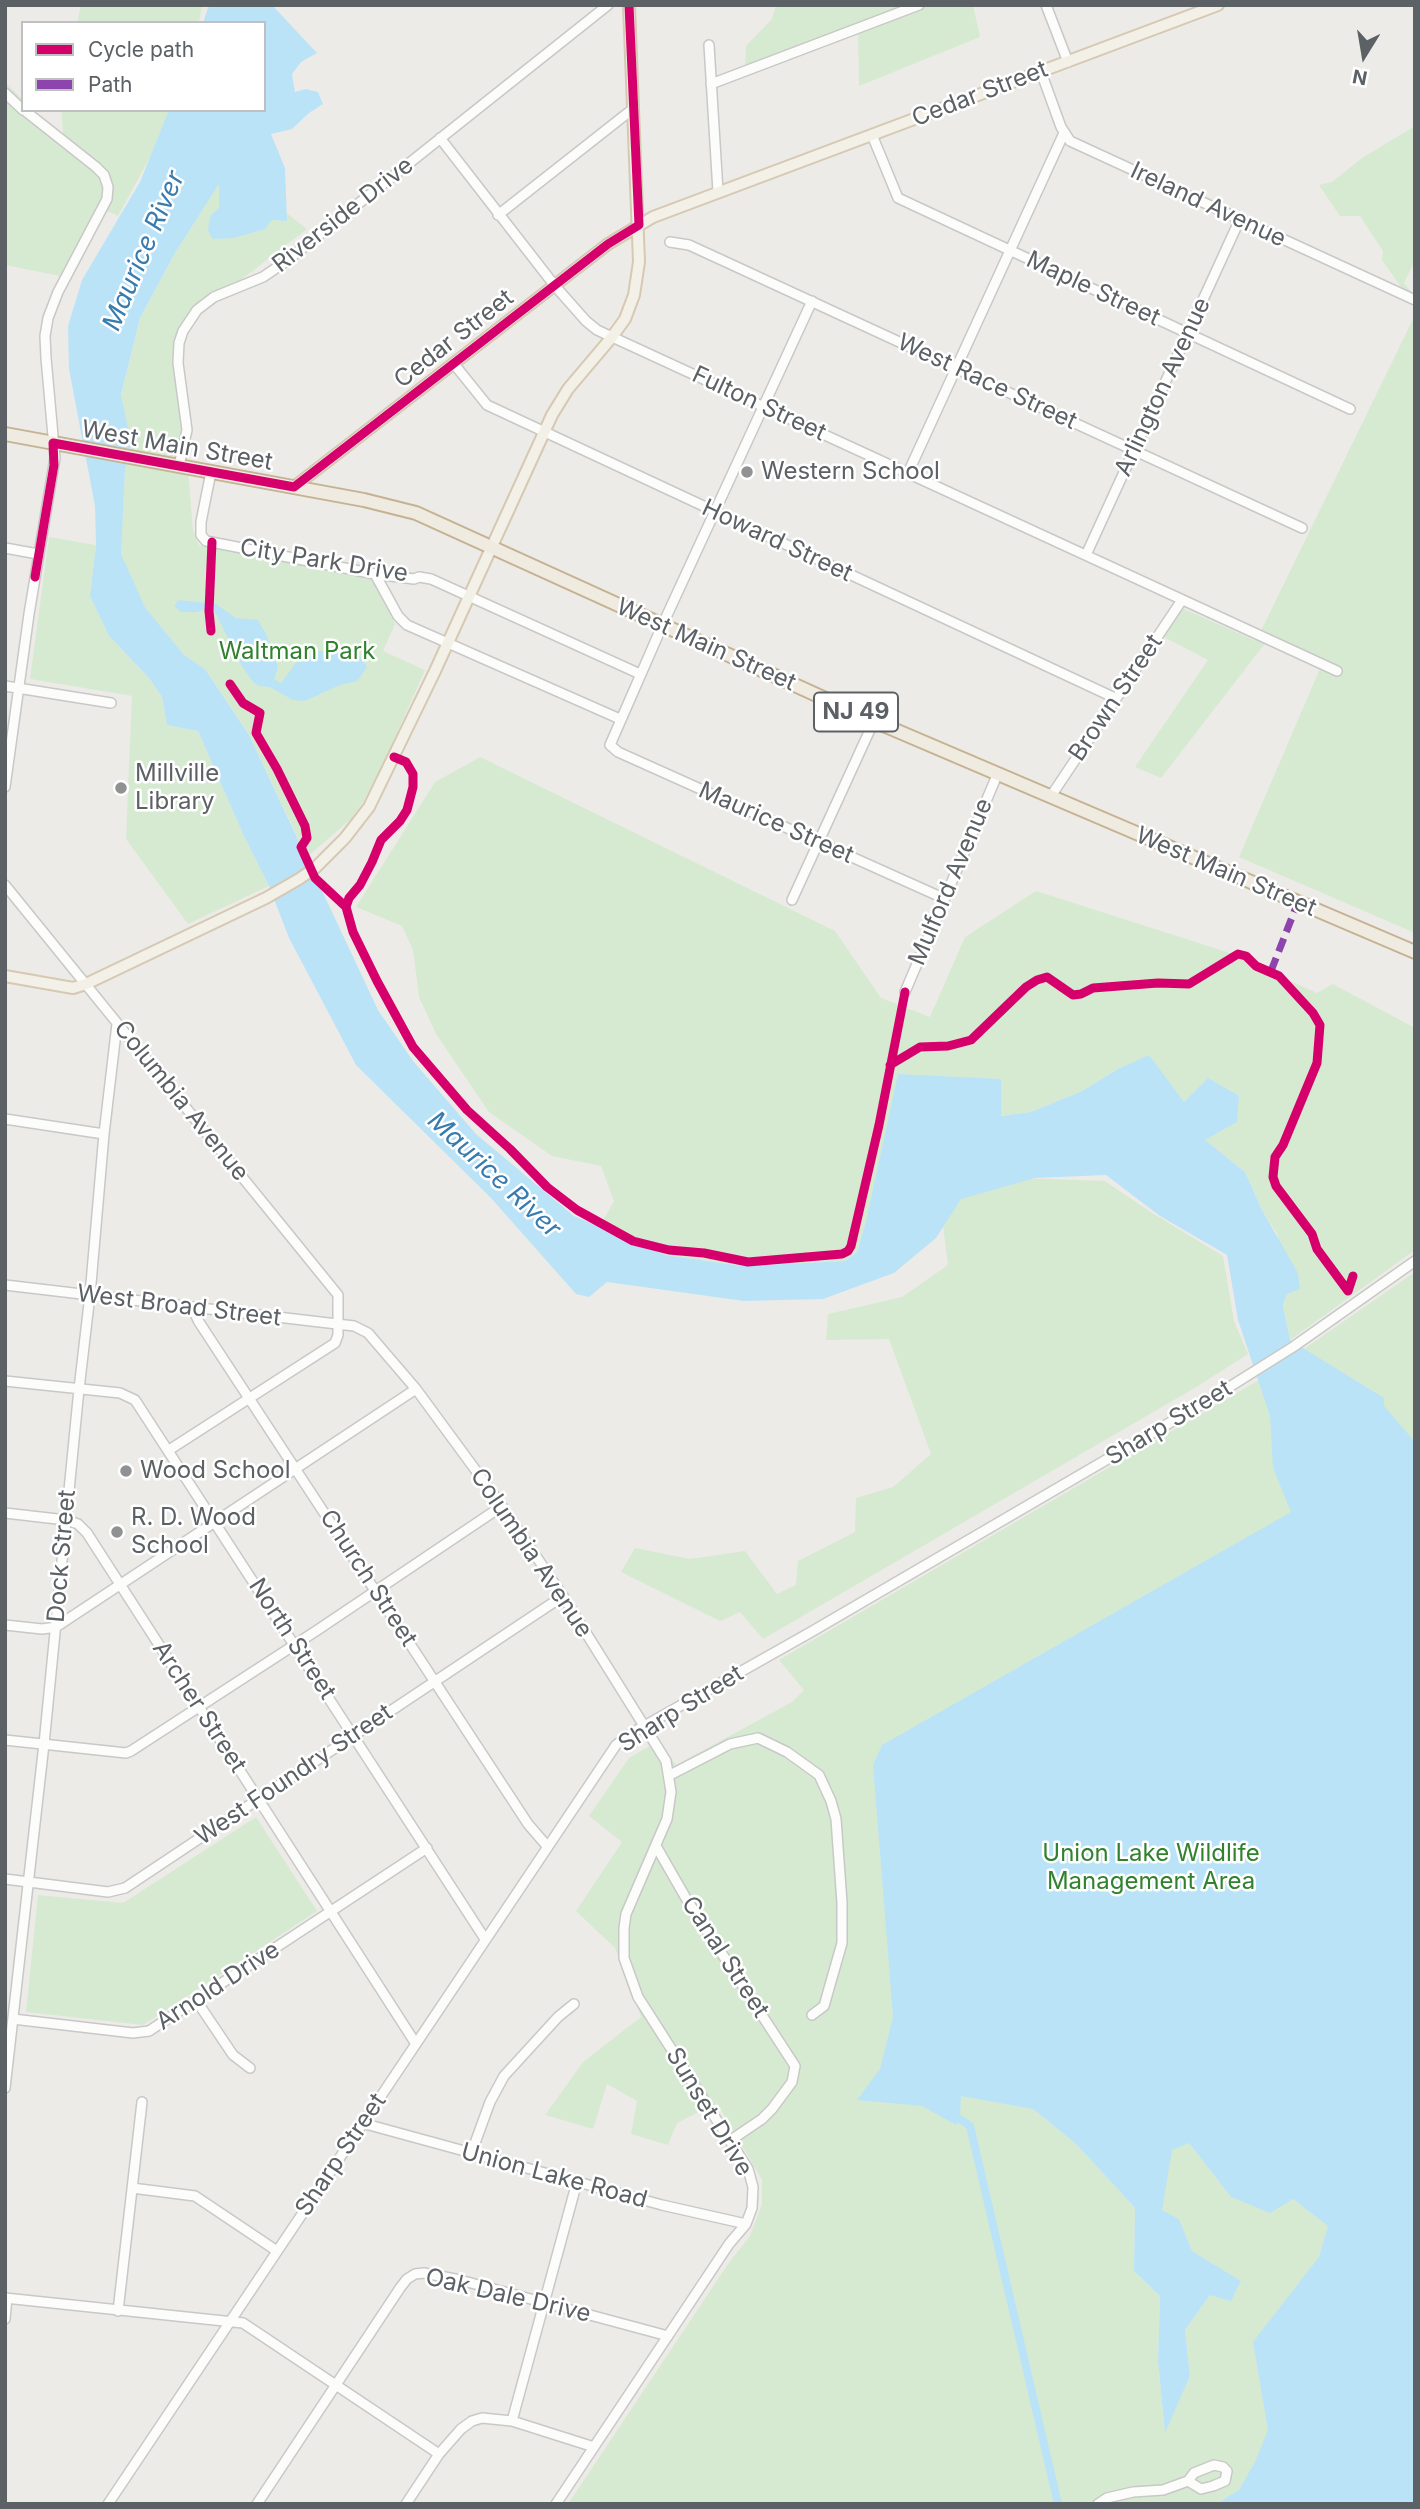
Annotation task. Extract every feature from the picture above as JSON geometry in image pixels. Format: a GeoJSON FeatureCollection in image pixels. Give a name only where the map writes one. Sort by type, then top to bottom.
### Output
{"type":"FeatureCollection","features":[{"type":"Feature","properties":{"kind":"highway","name":"NJ 49"},"geometry":{"type":"LineString","coordinates":[[5,434],[53,443]]}},
{"type":"Feature","properties":{"kind":"highway","name":"West Main Street"},"geometry":{"type":"LineString","coordinates":[[53,443],[404,509],[492,546],[874,721],[1415,952]]}},
{"type":"Feature","properties":{"kind":"main road"},"geometry":{"type":"LineString","coordinates":[[5,976],[73,988],[266,898],[315,868],[345,838],[376,795],[544,432],[568,389],[625,319],[634,295],[639,262],[639,225],[629,5]]}},
{"type":"Feature","properties":{"kind":"main road","name":"Cedar Street"},"geometry":{"type":"LineString","coordinates":[[294,487],[608,244],[639,225],[668,211],[1218,5]]}},
{"type":"Feature","properties":{"kind":"street","name":"Riverside Drive"},"geometry":{"type":"LineString","coordinates":[[179,466],[187,430],[178,363],[179,343],[183,331],[197,310],[219,295],[269,274],[608,5]]}},
{"type":"Feature","properties":{"kind":"street"},"geometry":{"type":"LineString","coordinates":[[711,84],[919,5]]}},
{"type":"Feature","properties":{"kind":"street"},"geometry":{"type":"LineString","coordinates":[[1046,5],[1068,62]]}},
{"type":"Feature","properties":{"kind":"street"},"geometry":{"type":"LineString","coordinates":[[709,45],[719,192]]}},
{"type":"Feature","properties":{"kind":"street"},"geometry":{"type":"LineString","coordinates":[[908,473],[1064,133],[1041,72]]}},
{"type":"Feature","properties":{"kind":"street"},"geometry":{"type":"LineString","coordinates":[[5,93],[21,108]]}},
{"type":"Feature","properties":{"kind":"street"},"geometry":{"type":"LineString","coordinates":[[498,215],[634,108]]}},
{"type":"Feature","properties":{"kind":"street"},"geometry":{"type":"LineString","coordinates":[[5,787],[38,554],[54,465],[45,336],[48,318],[58,292],[107,199],[108,187],[104,175],[96,167],[26,112]]}},
{"type":"Feature","properties":{"kind":"street","name":"Ireland Avenue"},"geometry":{"type":"LineString","coordinates":[[1064,133],[1077,145],[1415,300]]}},
{"type":"Feature","properties":{"kind":"street","name":"Maple Street"},"geometry":{"type":"LineString","coordinates":[[872,135],[895,195],[913,206],[1350,409]]}},
{"type":"Feature","properties":{"kind":"street","name":"Fulton Street"},"geometry":{"type":"LineString","coordinates":[[440,138],[498,215],[590,326],[1337,671]]}},
{"type":"Feature","properties":{"kind":"street","name":"Arlington Avenue"},"geometry":{"type":"LineString","coordinates":[[1086,555],[1240,219]]}},
{"type":"Feature","properties":{"kind":"street","name":"West Race Street"},"geometry":{"type":"LineString","coordinates":[[670,242],[689,245],[1303,528]]}},
{"type":"Feature","properties":{"kind":"street"},"geometry":{"type":"LineString","coordinates":[[375,574],[402,621],[620,719],[812,301]]}},
{"type":"Feature","properties":{"kind":"street","name":"Howard Street"},"geometry":{"type":"LineString","coordinates":[[454,364],[486,405],[1115,698]]}},
{"type":"Feature","properties":{"kind":"street","name":"City Park Drive"},"geometry":{"type":"LineString","coordinates":[[211,472],[201,522],[201,535],[206,541],[375,574],[431,579],[470,596]]}},
{"type":"Feature","properties":{"kind":"street"},"geometry":{"type":"LineString","coordinates":[[5,548],[38,554]]}},
{"type":"Feature","properties":{"kind":"street"},"geometry":{"type":"LineString","coordinates":[[470,596],[640,674]]}},
{"type":"Feature","properties":{"kind":"street","name":"Brown Street"},"geometry":{"type":"LineString","coordinates":[[1051,796],[1182,600]]}},
{"type":"Feature","properties":{"kind":"street"},"geometry":{"type":"LineString","coordinates":[[5,686],[111,703]]}},
{"type":"Feature","properties":{"kind":"street","name":"Maurice Street"},"geometry":{"type":"LineString","coordinates":[[620,719],[610,745],[618,752],[943,898]]}},
{"type":"Feature","properties":{"kind":"street"},"geometry":{"type":"LineString","coordinates":[[792,900],[874,721]]}},
{"type":"Feature","properties":{"kind":"street","name":"Mulford Avenue"},"geometry":{"type":"LineString","coordinates":[[905,992],[998,773]]}},
{"type":"Feature","properties":{"kind":"street","name":"Columbia Avenue"},"geometry":{"type":"LineString","coordinates":[[5,885],[328,1282],[339,1299],[337,1325]]}},
{"type":"Feature","properties":{"kind":"street","name":"Dock Street"},"geometry":{"type":"LineString","coordinates":[[5,2088],[44,1744],[117,1024]]}},
{"type":"Feature","properties":{"kind":"street"},"geometry":{"type":"LineString","coordinates":[[5,1119],[104,1134]]}},
{"type":"Feature","properties":{"kind":"street","name":"Sharp Street"},"geometry":{"type":"LineString","coordinates":[[108,2504],[616,1745],[644,1726],[949,1552],[1264,1367],[1415,1261]]}},
{"type":"Feature","properties":{"kind":"street","name":"West Broad Street"},"geometry":{"type":"LineString","coordinates":[[5,1285],[354,1326]]}},
{"type":"Feature","properties":{"kind":"street","name":"Church Street"},"geometry":{"type":"LineString","coordinates":[[192,1308],[528,1824],[547,1846]]}},
{"type":"Feature","properties":{"kind":"street"},"geometry":{"type":"LineString","coordinates":[[169,1450],[332,1345],[337,1338],[337,1325]]}},
{"type":"Feature","properties":{"kind":"street","name":"Columbia Avenue"},"geometry":{"type":"LineString","coordinates":[[354,1326],[374,1339],[415,1389],[502,1506],[564,1596],[662,1754],[670,1776]]}},
{"type":"Feature","properties":{"kind":"street"},"geometry":{"type":"LineString","coordinates":[[5,1381],[79,1389]]}},
{"type":"Feature","properties":{"kind":"street","name":"North Street"},"geometry":{"type":"LineString","coordinates":[[79,1389],[127,1394],[142,1409],[485,1939]]}},
{"type":"Feature","properties":{"kind":"street"},"geometry":{"type":"LineString","coordinates":[[5,1625],[42,1629],[56,1627],[415,1389]]}},
{"type":"Feature","properties":{"kind":"street"},"geometry":{"type":"LineString","coordinates":[[5,1740],[126,1753],[502,1506]]}},
{"type":"Feature","properties":{"kind":"street"},"geometry":{"type":"LineString","coordinates":[[5,1513],[66,1520]]}},
{"type":"Feature","properties":{"kind":"street","name":"Archer Street"},"geometry":{"type":"LineString","coordinates":[[66,1520],[78,1524],[87,1533],[416,2044]]}},
{"type":"Feature","properties":{"kind":"street","name":"West Foundry Street"},"geometry":{"type":"LineString","coordinates":[[5,1879],[108,1892],[121,1890],[564,1596]]}},
{"type":"Feature","properties":{"kind":"street"},"geometry":{"type":"LineString","coordinates":[[670,1776],[730,1744],[758,1738],[774,1745],[819,1775],[836,1819],[842,1943],[824,2006],[812,2015]]}},
{"type":"Feature","properties":{"kind":"street","name":"Sunset Drive"},"geometry":{"type":"LineString","coordinates":[[556,2504],[729,2244],[746,2224],[753,2198],[752,2179],[731,2140],[638,1997],[627,1970],[623,1943],[626,1914],[667,1819],[671,1801],[670,1776]]}},
{"type":"Feature","properties":{"kind":"street","name":"Canal Street"},"geometry":{"type":"LineString","coordinates":[[656,1846],[794,2066],[792,2082],[772,2109],[731,2140]]}},
{"type":"Feature","properties":{"kind":"street","name":"Arnold Drive"},"geometry":{"type":"LineString","coordinates":[[13,2019],[141,2034],[427,1848]]}},
{"type":"Feature","properties":{"kind":"street"},"geometry":{"type":"LineString","coordinates":[[196,2000],[233,2056],[250,2068]]}},
{"type":"Feature","properties":{"kind":"street"},"geometry":{"type":"LineString","coordinates":[[471,2154],[490,2102],[504,2076],[558,2017],[574,2004]]}},
{"type":"Feature","properties":{"kind":"street"},"geometry":{"type":"LineString","coordinates":[[118,2311],[142,2102]]}},
{"type":"Feature","properties":{"kind":"street","name":"Union Lake Road"},"geometry":{"type":"LineString","coordinates":[[362,2123],[471,2154],[746,2224]]}},
{"type":"Feature","properties":{"kind":"street"},"geometry":{"type":"LineString","coordinates":[[512,2421],[578,2182]]}},
{"type":"Feature","properties":{"kind":"street"},"geometry":{"type":"LineString","coordinates":[[132,2188],[195,2196],[277,2251]]}},
{"type":"Feature","properties":{"kind":"street","name":"Oak Dale Drive"},"geometry":{"type":"LineString","coordinates":[[257,2504],[400,2288],[415,2274],[424,2273],[460,2280],[668,2336]]}},
{"type":"Feature","properties":{"kind":"street"},"geometry":{"type":"LineString","coordinates":[[5,2319],[6,2298],[243,2323],[439,2454]]}},
{"type":"Feature","properties":{"kind":"street"},"geometry":{"type":"LineString","coordinates":[[406,2504],[439,2454],[461,2429],[472,2421],[490,2418],[512,2421],[594,2447]]}},
{"type":"Feature","properties":{"kind":"street"},"geometry":{"type":"LineString","coordinates":[[1098,2504],[1107,2498],[1133,2492],[1163,2490],[1188,2481]]}},
{"type":"Feature","properties":{"kind":"green space"},"geometry":{"type":"Polygon","coordinates":[[[81,5],[202,5],[199,21],[77,21],[81,5]]]}},
{"type":"Feature","properties":{"kind":"green space"},"geometry":{"type":"Polygon","coordinates":[[[776,5],[973,5],[980,37],[859,86],[858,29],[745,68],[746,46],[772,19],[776,5]]]}},
{"type":"Feature","properties":{"kind":"green space"},"geometry":{"type":"Polygon","coordinates":[[[5,82],[21,98],[21,112],[35,112],[64,142],[61,112],[175,112],[118,216],[103,209],[65,277],[5,265],[5,82]]]}},
{"type":"Feature","properties":{"kind":"green space"},"geometry":{"type":"Polygon","coordinates":[[[1415,126],[1415,261],[1404,283],[1415,297],[1415,307],[1382,260],[1383,251],[1360,216],[1340,216],[1319,185],[1332,182],[1362,158],[1415,126]]]}},
{"type":"Feature","properties":{"kind":"green space","name":"Waltman Park"},"geometry":{"type":"Polygon","coordinates":[[[220,182],[253,187],[307,229],[190,319],[177,339],[193,530],[199,545],[372,579],[395,624],[383,651],[425,670],[380,771],[363,802],[351,819],[307,857],[249,735],[205,669],[184,656],[145,607],[120,554],[125,469],[121,396],[140,318],[175,253],[220,182]]]}},
{"type":"Feature","properties":{"kind":"green space"},"geometry":{"type":"Polygon","coordinates":[[[1415,315],[1415,933],[1239,857],[1322,664],[1270,637],[1161,778],[1135,767],[1208,660],[1164,637],[1182,608],[1256,641],[1415,315]]]}},
{"type":"Feature","properties":{"kind":"green space"},"geometry":{"type":"Polygon","coordinates":[[[49,537],[96,545],[90,596],[109,636],[149,678],[162,697],[167,725],[198,731],[269,886],[188,924],[126,839],[132,696],[30,679],[49,537]]]}},
{"type":"Feature","properties":{"kind":"green space"},"geometry":{"type":"Polygon","coordinates":[[[480,757],[835,931],[881,998],[930,1017],[965,937],[1036,891],[1230,953],[1317,993],[1333,984],[1415,1028],[1415,1250],[1290,1340],[1283,1305],[1287,1294],[1277,1234],[1262,1210],[1245,1172],[1205,1140],[1184,1103],[1118,1069],[1082,1091],[1031,1112],[1000,1116],[866,1221],[857,1252],[845,1261],[742,1266],[665,1255],[599,1228],[614,1201],[601,1166],[552,1156],[489,1112],[436,1034],[419,997],[413,950],[402,926],[356,907],[435,782],[480,757]]]}},
{"type":"Feature","properties":{"kind":"green space"},"geometry":{"type":"Polygon","coordinates":[[[989,1177],[1105,1181],[1223,1256],[1234,1321],[1248,1354],[1198,1386],[763,1639],[740,1612],[720,1621],[621,1572],[635,1548],[690,1559],[745,1551],[777,1594],[796,1585],[798,1561],[855,1532],[856,1498],[893,1487],[931,1454],[889,1339],[826,1340],[828,1314],[902,1297],[948,1265],[941,1210],[989,1177]]]}},
{"type":"Feature","properties":{"kind":"green space"},"geometry":{"type":"Polygon","coordinates":[[[1415,1272],[1415,2504],[1227,2497],[1216,2504],[568,2504],[728,2264],[750,2236],[762,2204],[762,2180],[717,2103],[677,2123],[668,2145],[631,2134],[637,2101],[607,2084],[593,2129],[545,2115],[583,2062],[641,2017],[615,1948],[576,1911],[622,1842],[589,1816],[629,1758],[658,1741],[676,1765],[792,1702],[804,1690],[779,1660],[1259,1380],[1415,1272]],[[1033,2109],[1076,2144],[1135,2208],[1134,2271],[1160,2296],[1158,2361],[1165,2431],[1190,2376],[1185,2330],[1210,2295],[1240,2281],[1192,2251],[1179,2219],[1161,2210],[1058,2119],[1033,2109]],[[1189,2143],[1231,2197],[1293,2199],[1328,2225],[1327,2193],[1189,2143]]]}},
{"type":"Feature","properties":{"kind":"green space"},"geometry":{"type":"Polygon","coordinates":[[[256,1817],[317,1911],[143,2025],[26,2012],[38,1895],[123,1903],[256,1817]]]}},
{"type":"Feature","properties":{"kind":"water","name":"Union Lake Wildlife Management Area"},"geometry":{"type":"Polygon","coordinates":[[[209,5],[272,5],[317,53],[301,62],[292,74],[295,92],[306,89],[318,92],[323,104],[292,129],[271,134],[285,168],[287,221],[272,220],[265,229],[234,238],[213,239],[208,231],[210,216],[219,208],[219,184],[175,253],[140,318],[121,395],[131,442],[125,469],[121,554],[145,607],[184,655],[205,669],[249,735],[378,1010],[413,1061],[476,1134],[574,1216],[665,1255],[742,1266],[845,1261],[857,1252],[898,1074],[1001,1079],[1001,1116],[1031,1112],[1082,1091],[1118,1069],[1149,1055],[1184,1102],[1208,1078],[1239,1096],[1237,1122],[1205,1140],[1245,1172],[1262,1210],[1298,1273],[1300,1289],[1287,1294],[1283,1305],[1290,1340],[1384,1398],[1384,1406],[1415,1442],[1415,2504],[1216,2504],[1239,2490],[1255,2462],[1268,2430],[1253,2342],[1319,2257],[1328,2226],[1293,2199],[1270,2213],[1231,2197],[1189,2143],[1172,2150],[1162,2210],[1179,2219],[1192,2251],[1241,2281],[1231,2301],[1210,2295],[1185,2330],[1190,2376],[1165,2433],[1158,2361],[1160,2296],[1134,2271],[1135,2208],[1076,2144],[1033,2109],[961,2096],[960,2119],[956,2125],[922,2106],[857,2100],[880,2069],[893,2017],[873,1765],[882,1745],[1291,1512],[1273,1468],[1270,1416],[1238,1320],[1227,1255],[1160,1216],[1106,1175],[1035,1178],[961,1199],[936,1238],[894,1273],[823,1299],[744,1301],[607,1282],[589,1297],[576,1294],[491,1198],[356,1065],[289,938],[269,886],[198,731],[167,725],[162,697],[149,678],[109,636],[90,596],[96,545],[95,506],[69,369],[68,326],[82,280],[140,182],[168,112],[266,112],[266,21],[204,21],[209,5]]]}},
{"type":"Feature","properties":{"kind":"water"},"geometry":{"type":"Polygon","coordinates":[[[179,600],[216,604],[236,618],[258,620],[278,667],[274,679],[281,683],[296,663],[319,651],[349,651],[359,655],[367,667],[357,681],[340,685],[305,701],[293,700],[270,687],[259,686],[253,682],[243,668],[215,612],[181,612],[174,606],[179,600]]]}},
{"type":"Feature","properties":{"kind":"waterway"},"geometry":{"type":"LineString","coordinates":[[960,2119],[970,2126],[1058,2504]]}},
{"type":"Feature","properties":{"kind":"marked path"},"geometry":{"type":"LineString","coordinates":[[1271,971],[1298,902]]}},
{"type":"Feature","properties":{"kind":"cycle path"},"geometry":{"type":"LineString","coordinates":[[35,577],[54,465],[53,443],[294,487],[608,244],[639,225],[629,5]]}},
{"type":"Feature","properties":{"kind":"cycle path"},"geometry":{"type":"LineString","coordinates":[[211,631],[209,611],[212,542]]}},
{"type":"Feature","properties":{"kind":"cycle path"},"geometry":{"type":"LineString","coordinates":[[230,684],[243,703],[260,713],[256,733],[305,826],[307,838],[301,847],[315,878],[346,907]]}},
{"type":"Feature","properties":{"kind":"cycle path"},"geometry":{"type":"LineString","coordinates":[[394,757],[406,762],[413,774],[413,787],[407,810],[381,840],[360,885],[349,898],[346,907],[353,932],[377,981],[413,1047],[467,1110],[547,1187],[577,1210],[633,1241],[669,1250],[704,1253],[748,1262],[842,1254],[848,1251],[879,1125],[905,992]]}},
{"type":"Feature","properties":{"kind":"cycle path"},"geometry":{"type":"LineString","coordinates":[[890,1065],[920,1047],[948,1046],[971,1040],[1026,987],[1037,980],[1047,977],[1073,995],[1093,988],[1158,983],[1189,984],[1238,954],[1246,956],[1256,966],[1279,976],[1313,1013],[1320,1025],[1317,1063],[1283,1145],[1275,1157],[1273,1177],[1276,1186],[1312,1234],[1317,1249],[1348,1291],[1353,1276]]}},
{"type":"Feature","properties":{"kind":"place","name":"Western School"},"geometry":{"type":"Point","coordinates":[747,472]}},
{"type":"Feature","properties":{"kind":"place","name":"Millville Library"},"geometry":{"type":"Point","coordinates":[121,788]}},
{"type":"Feature","properties":{"kind":"place","name":"Wood School"},"geometry":{"type":"Point","coordinates":[126,1471]}},
{"type":"Feature","properties":{"kind":"place","name":"R. D. Wood School"},"geometry":{"type":"Point","coordinates":[117,1532]}},
{"type":"Feature","properties":{"kind":"water label","name":"Maurice River"},"geometry":{"type":"Point","coordinates":[144,251]}},
{"type":"Feature","properties":{"kind":"water label","name":"Maurice River"},"geometry":{"type":"Point","coordinates":[494,1175]}}]}
